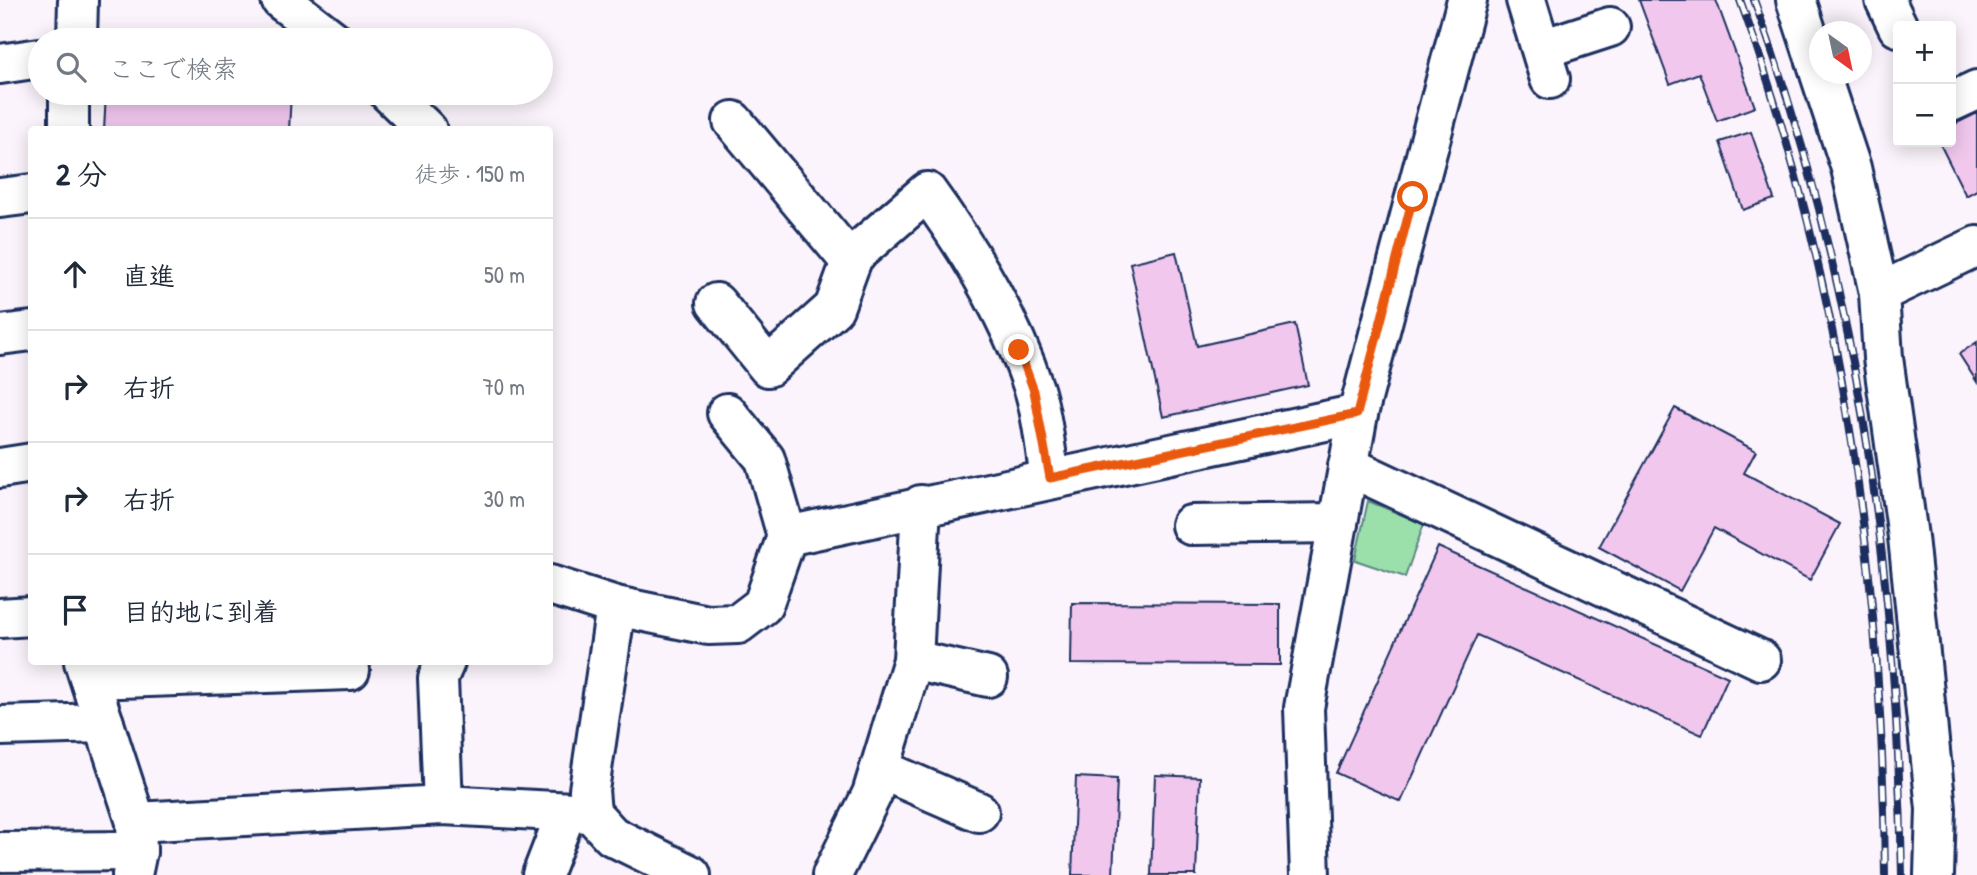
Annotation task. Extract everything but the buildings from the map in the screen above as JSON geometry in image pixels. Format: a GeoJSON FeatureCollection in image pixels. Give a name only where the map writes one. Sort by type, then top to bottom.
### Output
{"type":"FeatureCollection","features":[{"type":"Feature","properties":{"kind":"street"},"geometry":{"type":"LineString","coordinates":[[77,28],[78,0]]}},
{"type":"Feature","properties":{"kind":"street"},"geometry":{"type":"LineString","coordinates":[[281,0],[317,28]]}},
{"type":"Feature","properties":{"kind":"street"},"geometry":{"type":"LineString","coordinates":[[1310,875],[1304,708],[1357,414],[1467,0]]}},
{"type":"Feature","properties":{"kind":"street"},"geometry":{"type":"LineString","coordinates":[[1526,0],[1546,64],[1610,27]]}},
{"type":"Feature","properties":{"kind":"street"},"geometry":{"type":"LineString","coordinates":[[1796,0],[1809,40]]}},
{"type":"Feature","properties":{"kind":"street"},"geometry":{"type":"LineString","coordinates":[[1885,0],[1895,21]]}},
{"type":"Feature","properties":{"kind":"street"},"geometry":{"type":"LineString","coordinates":[[0,64],[28,60]]}},
{"type":"Feature","properties":{"kind":"street"},"geometry":{"type":"LineString","coordinates":[[1824,84],[1851,168],[1879,293],[1883,358],[1908,537],[1936,809],[1934,875]]}},
{"type":"Feature","properties":{"kind":"street"},"geometry":{"type":"LineString","coordinates":[[1956,100],[1977,90]]}},
{"type":"Feature","properties":{"kind":"street"},"geometry":{"type":"LineString","coordinates":[[69,105],[69,126]]}},
{"type":"Feature","properties":{"kind":"street"},"geometry":{"type":"LineString","coordinates":[[401,105],[423,126]]}},
{"type":"Feature","properties":{"kind":"street"},"geometry":{"type":"LineString","coordinates":[[733,121],[851,262]]}},
{"type":"Feature","properties":{"kind":"street"},"geometry":{"type":"LineString","coordinates":[[716,303],[768,367],[834,308],[853,256],[927,192],[961,239],[1019,350],[1034,391],[1050,478]]}},
{"type":"Feature","properties":{"kind":"street"},"geometry":{"type":"LineString","coordinates":[[0,198],[28,194]]}},
{"type":"Feature","properties":{"kind":"street"},"geometry":{"type":"LineString","coordinates":[[1879,293],[1977,246]]}},
{"type":"Feature","properties":{"kind":"street"},"geometry":{"type":"LineString","coordinates":[[0,335],[28,332]]}},
{"type":"Feature","properties":{"kind":"street"},"geometry":{"type":"LineString","coordinates":[[553,586],[616,606],[708,625],[738,624],[763,605],[787,536],[765,459],[727,413]]}},
{"type":"Feature","properties":{"kind":"street"},"geometry":{"type":"LineString","coordinates":[[787,536],[921,505],[1357,414]]}},
{"type":"Feature","properties":{"kind":"street"},"geometry":{"type":"LineString","coordinates":[[0,468],[28,464]]}},
{"type":"Feature","properties":{"kind":"street"},"geometry":{"type":"LineString","coordinates":[[1348,466],[1760,660]]}},
{"type":"Feature","properties":{"kind":"street"},"geometry":{"type":"LineString","coordinates":[[832,875],[872,794],[913,660],[921,505]]}},
{"type":"Feature","properties":{"kind":"street"},"geometry":{"type":"LineString","coordinates":[[1191,525],[1338,523]]}},
{"type":"Feature","properties":{"kind":"street"},"geometry":{"type":"LineString","coordinates":[[542,875],[589,790],[616,606]]}},
{"type":"Feature","properties":{"kind":"street"},"geometry":{"type":"LineString","coordinates":[[0,618],[28,616]]}},
{"type":"Feature","properties":{"kind":"street"},"geometry":{"type":"LineString","coordinates":[[913,660],[988,677]]}},
{"type":"Feature","properties":{"kind":"street"},"geometry":{"type":"LineString","coordinates":[[443,805],[438,678],[444,665]]}},
{"type":"Feature","properties":{"kind":"street"},"geometry":{"type":"LineString","coordinates":[[135,849],[88,670],[350,670]]}},
{"type":"Feature","properties":{"kind":"street"},"geometry":{"type":"LineString","coordinates":[[0,726],[104,723]]}},
{"type":"Feature","properties":{"kind":"street"},"geometry":{"type":"LineString","coordinates":[[880,769],[979,813]]}},
{"type":"Feature","properties":{"kind":"street"},"geometry":{"type":"LineString","coordinates":[[0,852],[135,849],[443,805],[512,807],[578,813],[612,836],[691,875]]}},
{"type":"Feature","properties":{"kind":"green space"},"geometry":{"type":"Polygon","coordinates":[[[1368,501],[1424,524],[1405,577],[1355,560],[1368,501]]]}},
{"type":"Feature","properties":{"kind":"railway"},"geometry":{"type":"LineString","coordinates":[[1740,0],[1775,105],[1805,213],[1830,321],[1850,431],[1876,653],[1885,875]]}},
{"type":"Feature","properties":{"kind":"railway"},"geometry":{"type":"LineString","coordinates":[[1754,0],[1790,106],[1820,214],[1845,322],[1865,431],[1891,652],[1902,875]]}},
{"type":"Feature","properties":{"kind":"route"},"geometry":{"type":"LineString","coordinates":[[1019,350],[1034,391],[1050,478],[1357,414],[1413,197]]}}]}
